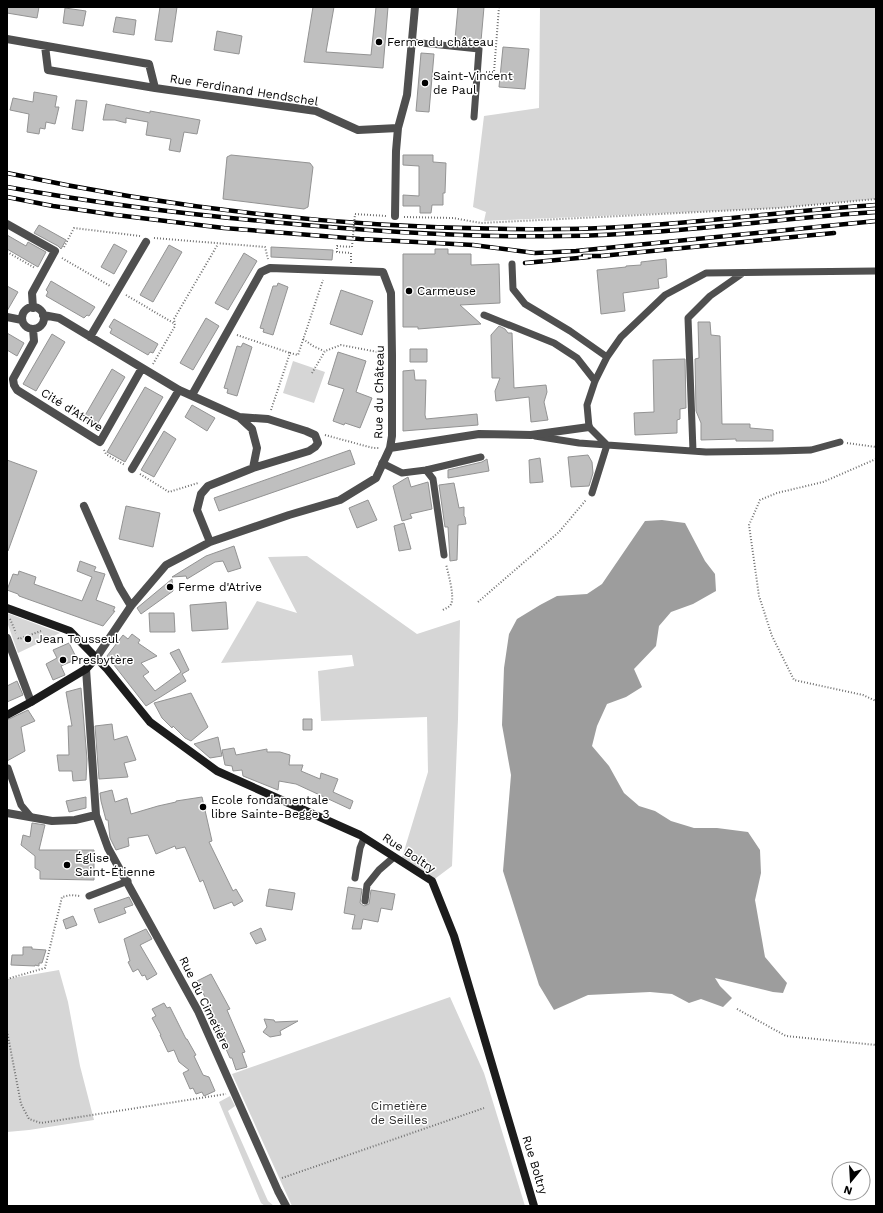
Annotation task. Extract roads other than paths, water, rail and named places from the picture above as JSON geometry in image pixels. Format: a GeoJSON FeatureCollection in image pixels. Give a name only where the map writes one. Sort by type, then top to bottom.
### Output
{"type":"FeatureCollection","features":[{"type":"Feature","properties":{"kind":"street"},"geometry":{"type":"LineString","coordinates":[[395,216],[396,151],[398,128],[407,94],[415,7]]}},
{"type":"Feature","properties":{"kind":"street","name":"Rue Ferdinand Hendschel"},"geometry":{"type":"LineString","coordinates":[[7,40],[149,64],[155,88]]}},
{"type":"Feature","properties":{"kind":"street","name":"Rue Ferdinand Hendschel"},"geometry":{"type":"LineString","coordinates":[[45,46],[48,70],[155,88],[316,111],[358,130],[398,128]]}},
{"type":"Feature","properties":{"kind":"street"},"geometry":{"type":"LineString","coordinates":[[7,224],[55,251],[32,293],[33,308]]}},
{"type":"Feature","properties":{"kind":"street"},"geometry":{"type":"LineString","coordinates":[[90,337],[145,238]]}},
{"type":"Feature","properties":{"kind":"street","name":"Rue du Château"},"geometry":{"type":"LineString","coordinates":[[96,658],[131,606],[166,565],[210,542],[289,515],[340,500],[376,478],[390,448],[392,436],[390,293],[383,272],[270,268],[261,272],[192,395]]}},
{"type":"Feature","properties":{"kind":"street"},"geometry":{"type":"LineString","coordinates":[[33,329],[27,328],[22,320],[25,311],[33,308],[39,310],[43,315],[59,318],[179,390],[240,417],[252,429],[257,448],[253,468]]}},
{"type":"Feature","properties":{"kind":"street","name":"Cité d'Atrive"},"geometry":{"type":"LineString","coordinates":[[43,315],[41,324],[33,329],[34,341],[13,379],[14,385],[17,390],[100,442],[145,370]]}},
{"type":"Feature","properties":{"kind":"street"},"geometry":{"type":"LineString","coordinates":[[7,317],[22,320]]}},
{"type":"Feature","properties":{"kind":"street"},"geometry":{"type":"LineString","coordinates":[[132,469],[179,390]]}},
{"type":"Feature","properties":{"kind":"street"},"geometry":{"type":"LineString","coordinates":[[210,542],[198,510],[200,494],[208,486],[253,468],[309,451],[318,443],[315,436],[306,431],[268,419],[240,417]]}},
{"type":"Feature","properties":{"kind":"street"},"geometry":{"type":"LineString","coordinates":[[390,448],[479,434],[531,435],[589,426]]}},
{"type":"Feature","properties":{"kind":"street"},"geometry":{"type":"LineString","coordinates":[[84,506],[120,588],[131,606]]}},
{"type":"Feature","properties":{"kind":"street","name":"Rue Boltry"},"geometry":{"type":"LineString","coordinates":[[7,608],[70,631],[107,669],[150,722],[217,771],[364,838],[432,881],[451,929],[534,1206]]}},
{"type":"Feature","properties":{"kind":"street"},"geometry":{"type":"LineString","coordinates":[[7,638],[31,702]]}},
{"type":"Feature","properties":{"kind":"street"},"geometry":{"type":"LineString","coordinates":[[7,715],[86,669],[96,658]]}},
{"type":"Feature","properties":{"kind":"street","name":"Rue du Cimetière"},"geometry":{"type":"LineString","coordinates":[[86,669],[96,815],[108,848],[198,1011],[273,1181],[286,1206]]}},
{"type":"Feature","properties":{"kind":"street"},"geometry":{"type":"LineString","coordinates":[[7,812],[52,821],[75,820],[96,815]]}},
{"type":"Feature","properties":{"kind":"lane"},"geometry":{"type":"LineString","coordinates":[[412,42],[479,49],[474,117]]}},
{"type":"Feature","properties":{"kind":"lane"},"geometry":{"type":"LineString","coordinates":[[512,264],[513,289],[525,304],[570,331],[607,357]]}},
{"type":"Feature","properties":{"kind":"lane"},"geometry":{"type":"LineString","coordinates":[[607,445],[589,426],[587,405],[596,381],[607,357],[621,337],[665,295],[706,273],[876,271]]}},
{"type":"Feature","properties":{"kind":"lane"},"geometry":{"type":"LineString","coordinates":[[694,451],[688,318],[710,296],[744,272]]}},
{"type":"Feature","properties":{"kind":"lane"},"geometry":{"type":"LineString","coordinates":[[484,315],[554,343],[577,358],[596,381]]}},
{"type":"Feature","properties":{"kind":"lane"},"geometry":{"type":"LineString","coordinates":[[531,435],[579,443],[694,451],[778,452],[811,450],[840,442]]}},
{"type":"Feature","properties":{"kind":"lane"},"geometry":{"type":"LineString","coordinates":[[592,493],[607,445]]}},
{"type":"Feature","properties":{"kind":"lane"},"geometry":{"type":"LineString","coordinates":[[382,463],[402,473],[426,470],[481,457]]}},
{"type":"Feature","properties":{"kind":"lane"},"geometry":{"type":"LineString","coordinates":[[426,470],[433,478],[444,554]]}},
{"type":"Feature","properties":{"kind":"lane"},"geometry":{"type":"LineString","coordinates":[[8,768],[21,805],[31,817]]}},
{"type":"Feature","properties":{"kind":"lane"},"geometry":{"type":"LineString","coordinates":[[355,878],[360,848],[364,838]]}},
{"type":"Feature","properties":{"kind":"lane"},"geometry":{"type":"LineString","coordinates":[[365,901],[367,885],[379,870],[394,857]]}},
{"type":"Feature","properties":{"kind":"lane"},"geometry":{"type":"LineString","coordinates":[[89,896],[129,884]]}},
{"type":"Feature","properties":{"kind":"railway"},"geometry":{"type":"LineString","coordinates":[[7,173],[75,187],[213,208],[282,216],[421,227],[491,229],[600,228],[679,223],[876,205]]}},
{"type":"Feature","properties":{"kind":"railway"},"geometry":{"type":"LineString","coordinates":[[7,187],[172,212],[380,231],[453,235],[561,236],[640,233],[876,212]]}},
{"type":"Feature","properties":{"kind":"railway"},"geometry":{"type":"LineString","coordinates":[[7,197],[53,206],[224,228],[360,239],[473,245],[535,253],[576,251],[876,221]]}},
{"type":"Feature","properties":{"kind":"railway"},"geometry":{"type":"LineString","coordinates":[[583,256],[601,256],[834,233]]}},
{"type":"Feature","properties":{"kind":"railway"},"geometry":{"type":"LineString","coordinates":[[525,263],[589,257]]}},
{"type":"Feature","properties":{"kind":"place","name":"Ferme du château"},"geometry":{"type":"Point","coordinates":[379,42]}},
{"type":"Feature","properties":{"kind":"place","name":"Saint-Vincent de Paul"},"geometry":{"type":"Point","coordinates":[425,83]}},
{"type":"Feature","properties":{"kind":"place","name":"Carmeuse"},"geometry":{"type":"Point","coordinates":[409,291]}},
{"type":"Feature","properties":{"kind":"place","name":"Ferme d'Atrive"},"geometry":{"type":"Point","coordinates":[170,587]}},
{"type":"Feature","properties":{"kind":"place","name":"Jean Tousseul"},"geometry":{"type":"Point","coordinates":[28,639]}},
{"type":"Feature","properties":{"kind":"place","name":"Presbytère"},"geometry":{"type":"Point","coordinates":[63,660]}},
{"type":"Feature","properties":{"kind":"place","name":"Ecole fondamentale libre Sainte-Begge 3"},"geometry":{"type":"Point","coordinates":[203,807]}},
{"type":"Feature","properties":{"kind":"place","name":"Église Saint-Étienne"},"geometry":{"type":"Point","coordinates":[67,865]}},
{"type":"Feature","properties":{"kind":"park label","name":"Cimetière de Seilles"},"geometry":{"type":"Point","coordinates":[399,1113]}}]}
